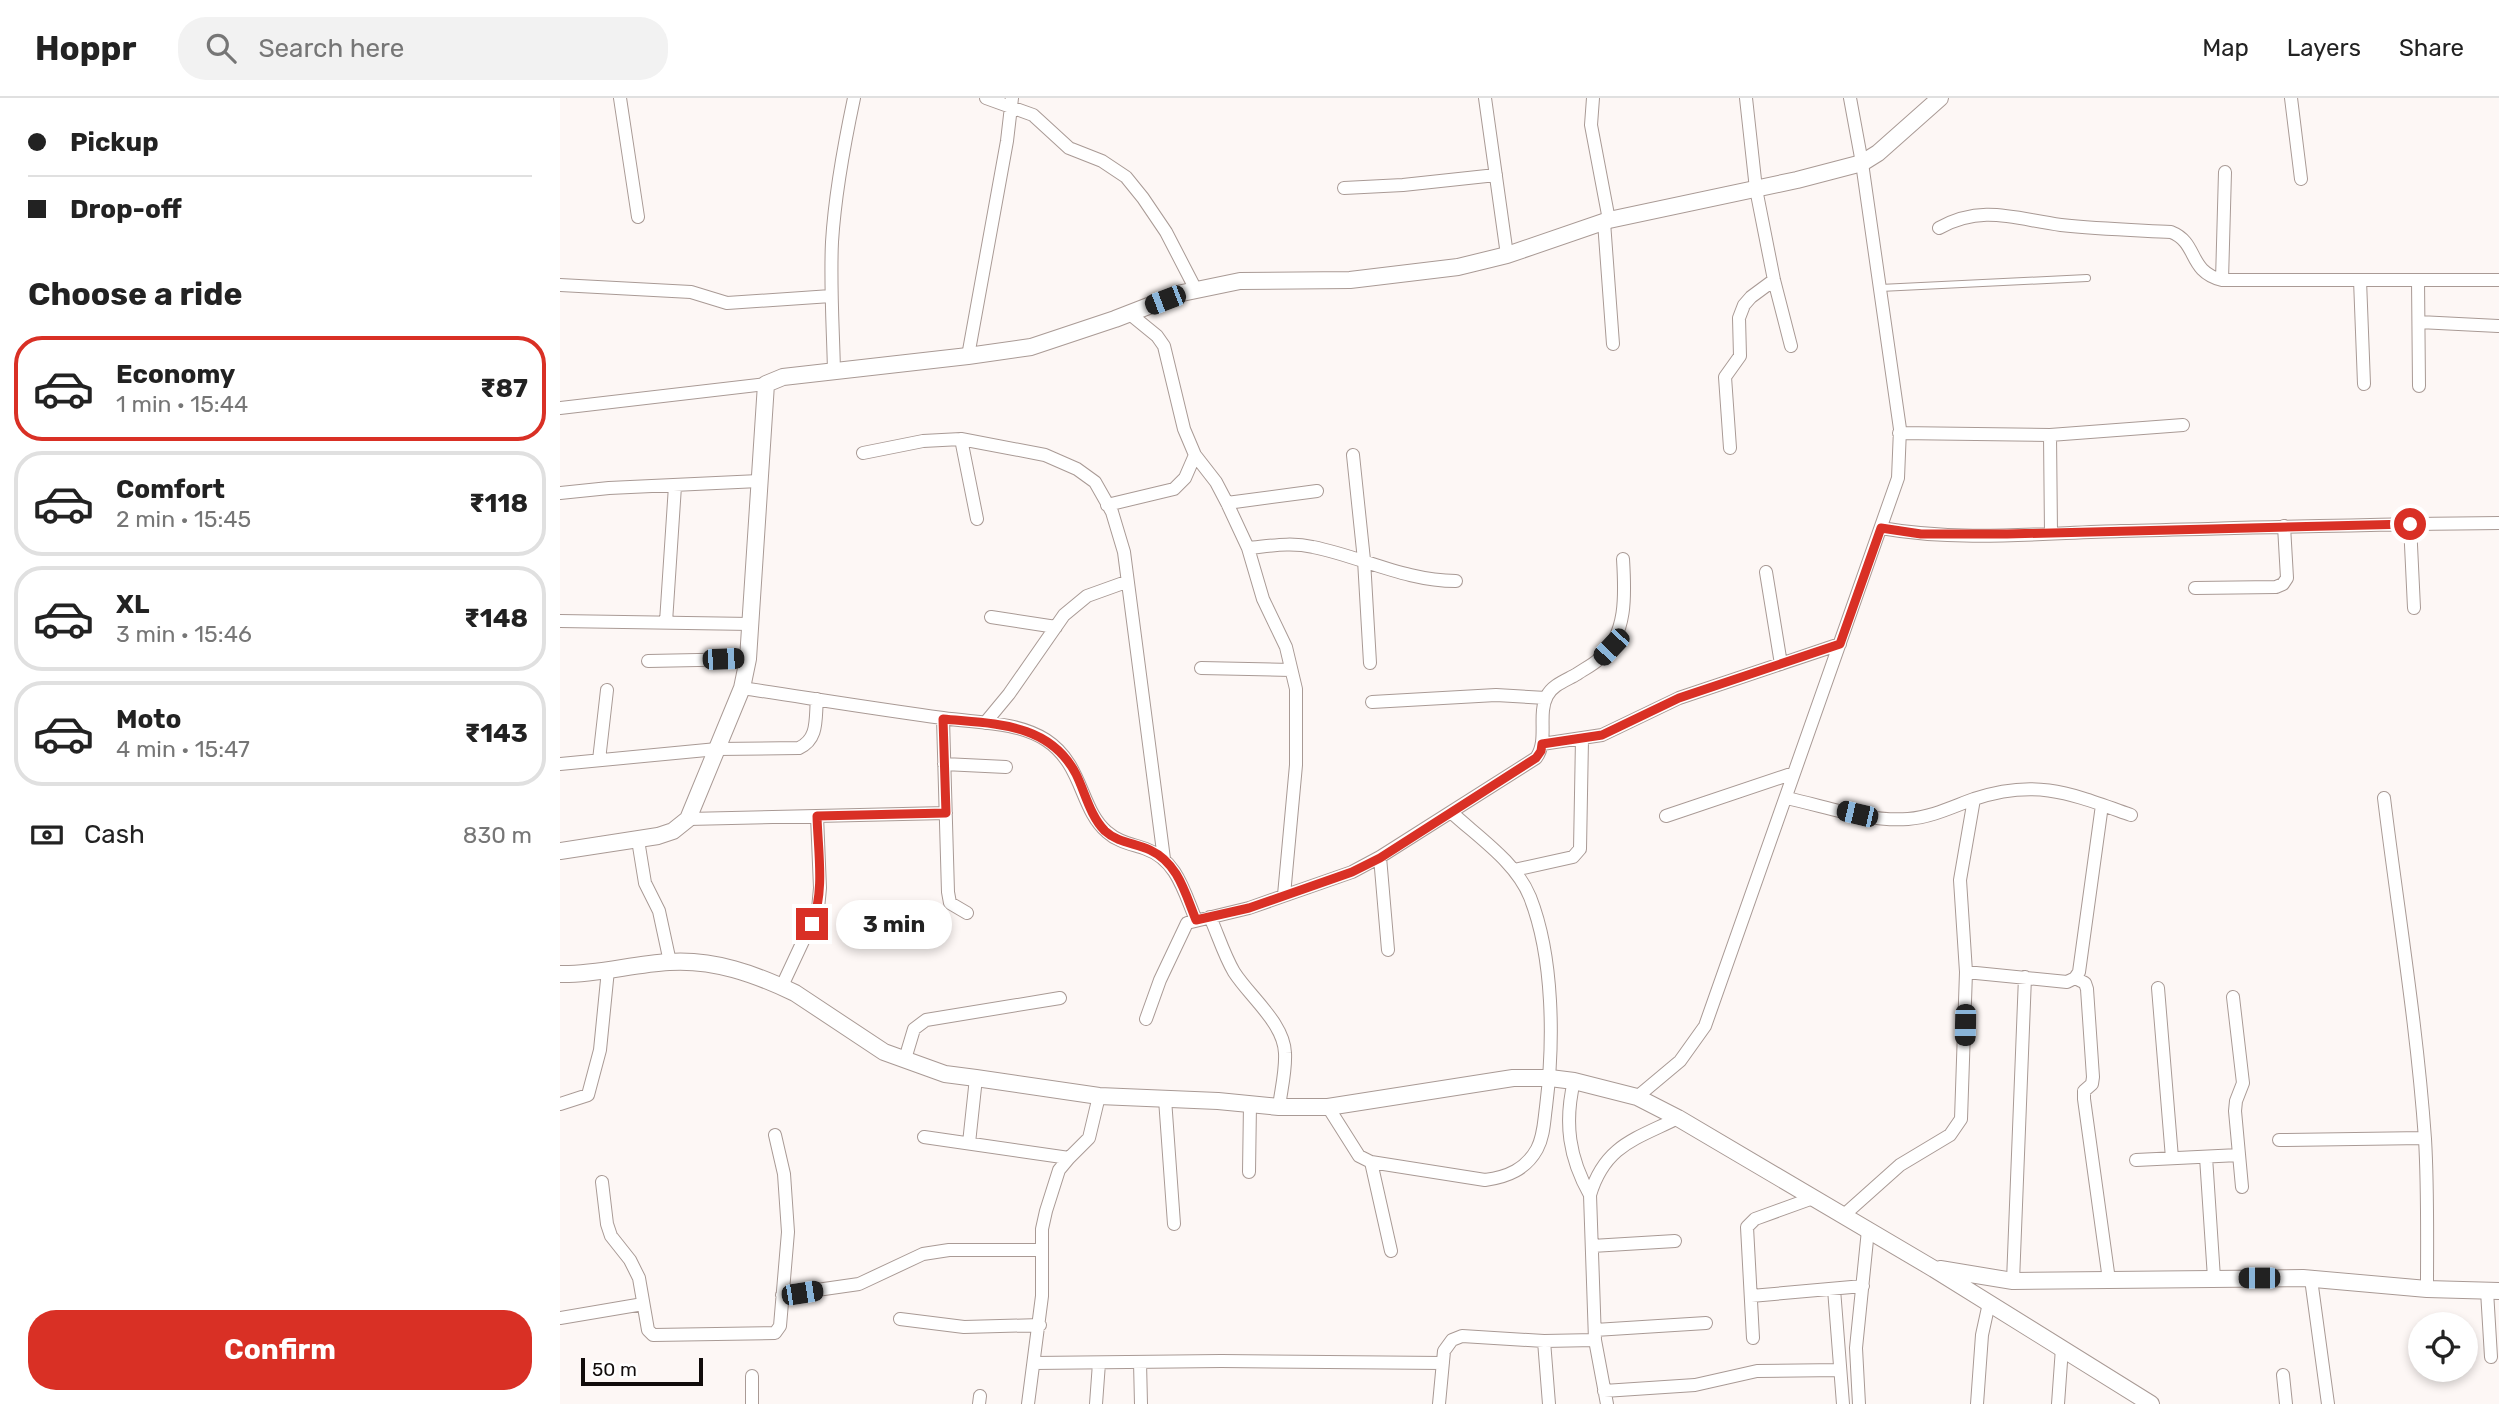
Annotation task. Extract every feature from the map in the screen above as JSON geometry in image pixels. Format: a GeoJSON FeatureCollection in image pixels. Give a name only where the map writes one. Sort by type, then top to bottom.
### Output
{"type":"FeatureCollection","features":[{"type":"Feature","properties":{"kind":"street"},"geometry":{"type":"LineString","coordinates":[[620,98],[638,217]]}},
{"type":"Feature","properties":{"kind":"street"},"geometry":{"type":"LineString","coordinates":[[834,371],[831,296],[834,228],[841,161],[853,98]]}},
{"type":"Feature","properties":{"kind":"street"},"geometry":{"type":"LineString","coordinates":[[986,98],[1012,103],[1033,115],[1069,148],[1102,161],[1126,177],[1166,232],[1196,290]]}},
{"type":"Feature","properties":{"kind":"street"},"geometry":{"type":"LineString","coordinates":[[1485,98],[1507,255]]}},
{"type":"Feature","properties":{"kind":"street"},"geometry":{"type":"LineString","coordinates":[[1593,98],[1591,125],[1607,221],[1613,344]]}},
{"type":"Feature","properties":{"kind":"street"},"geometry":{"type":"LineString","coordinates":[[1746,98],[1756,189],[1774,280],[1791,346]]}},
{"type":"Feature","properties":{"kind":"street"},"geometry":{"type":"LineString","coordinates":[[1637,1097],[1681,1061],[1705,1026],[1898,478],[1899,433],[1862,163],[1850,98]]}},
{"type":"Feature","properties":{"kind":"street"},"geometry":{"type":"LineString","coordinates":[[560,408],[766,384],[783,377],[1031,347],[1196,290],[1240,281],[1350,280],[1458,267],[1507,255],[1607,221],[1862,163],[1878,153],[1940,98]]}},
{"type":"Feature","properties":{"kind":"street"},"geometry":{"type":"LineString","coordinates":[[2291,98],[2301,179]]}},
{"type":"Feature","properties":{"kind":"street"},"geometry":{"type":"LineString","coordinates":[[968,356],[1012,103]]}},
{"type":"Feature","properties":{"kind":"street"},"geometry":{"type":"LineString","coordinates":[[2222,280],[2225,172]]}},
{"type":"Feature","properties":{"kind":"street"},"geometry":{"type":"LineString","coordinates":[[1344,188],[1496,175]]}},
{"type":"Feature","properties":{"kind":"street"},"geometry":{"type":"LineString","coordinates":[[1939,228],[1955,219],[1990,213],[2061,225],[2171,232],[2187,243],[2199,268],[2210,277],[2222,280],[2499,280]]}},
{"type":"Feature","properties":{"kind":"street"},"geometry":{"type":"LineString","coordinates":[[1730,448],[1725,377],[1740,356],[1739,318],[1744,305],[1751,297],[1774,280]]}},
{"type":"Feature","properties":{"kind":"street"},"geometry":{"type":"LineString","coordinates":[[2418,280],[2420,386]]}},
{"type":"Feature","properties":{"kind":"street"},"geometry":{"type":"LineString","coordinates":[[2360,281],[2364,384]]}},
{"type":"Feature","properties":{"kind":"street"},"geometry":{"type":"LineString","coordinates":[[560,285],[691,292],[727,303],[831,296]]}},
{"type":"Feature","properties":{"kind":"street"},"geometry":{"type":"LineString","coordinates":[[1129,314],[1157,336],[1164,346],[1184,429],[1195,455],[1216,482],[1227,503],[1248,548],[1264,599],[1286,647],[1296,689],[1296,765],[1284,895]]}},
{"type":"Feature","properties":{"kind":"street"},"geometry":{"type":"LineString","coordinates":[[2419,322],[2498,326]]}},
{"type":"Feature","properties":{"kind":"street"},"geometry":{"type":"LineString","coordinates":[[560,851],[638,840],[673,831],[688,819],[742,688],[748,659],[766,384]]}},
{"type":"Feature","properties":{"kind":"street"},"geometry":{"type":"LineString","coordinates":[[1899,433],[2050,435],[2183,425]]}},
{"type":"Feature","properties":{"kind":"street"},"geometry":{"type":"LineString","coordinates":[[2050,435],[2051,533]]}},
{"type":"Feature","properties":{"kind":"street"},"geometry":{"type":"LineString","coordinates":[[961,439],[977,519]]}},
{"type":"Feature","properties":{"kind":"street"},"geometry":{"type":"LineString","coordinates":[[863,453],[923,441],[961,439],[1045,455],[1077,469],[1094,482],[1107,505],[1124,552],[1164,859]]}},
{"type":"Feature","properties":{"kind":"street"},"geometry":{"type":"LineString","coordinates":[[1107,505],[1174,489],[1185,478],[1195,455]]}},
{"type":"Feature","properties":{"kind":"street"},"geometry":{"type":"LineString","coordinates":[[1353,455],[1364,560],[1370,663]]}},
{"type":"Feature","properties":{"kind":"street"},"geometry":{"type":"LineString","coordinates":[[560,493],[608,488],[759,481]]}},
{"type":"Feature","properties":{"kind":"street"},"geometry":{"type":"LineString","coordinates":[[666,622],[674,486]]}},
{"type":"Feature","properties":{"kind":"street"},"geometry":{"type":"LineString","coordinates":[[1227,503],[1317,492]]}},
{"type":"Feature","properties":{"kind":"street"},"geometry":{"type":"LineString","coordinates":[[1881,528],[1921,534],[2051,533],[2499,523]]}},
{"type":"Feature","properties":{"kind":"street"},"geometry":{"type":"LineString","coordinates":[[2410,524],[2414,608]]}},
{"type":"Feature","properties":{"kind":"street"},"geometry":{"type":"LineString","coordinates":[[2195,588],[2276,587],[2283,584],[2287,578],[2284,526]]}},
{"type":"Feature","properties":{"kind":"street"},"geometry":{"type":"LineString","coordinates":[[1248,548],[1284,544],[1311,546],[1364,560],[1410,577],[1456,581]]}},
{"type":"Feature","properties":{"kind":"street"},"geometry":{"type":"LineString","coordinates":[[1146,1019],[1187,923],[1249,908],[1352,872],[1380,858],[1536,758],[1542,744],[1543,708],[1551,689],[1599,660],[1611,647],[1626,598],[1623,559]]}},
{"type":"Feature","properties":{"kind":"street"},"geometry":{"type":"LineString","coordinates":[[1766,572],[1781,664]]}},
{"type":"Feature","properties":{"kind":"street"},"geometry":{"type":"LineString","coordinates":[[985,723],[1009,694],[1064,615],[1087,596],[1126,582]]}},
{"type":"Feature","properties":{"kind":"street"},"geometry":{"type":"LineString","coordinates":[[991,617],[1056,627]]}},
{"type":"Feature","properties":{"kind":"street"},"geometry":{"type":"LineString","coordinates":[[560,621],[751,624]]}},
{"type":"Feature","properties":{"kind":"street"},"geometry":{"type":"LineString","coordinates":[[1542,744],[1602,735],[1679,698],[1840,644]]}},
{"type":"Feature","properties":{"kind":"street"},"geometry":{"type":"LineString","coordinates":[[648,662],[748,659]]}},
{"type":"Feature","properties":{"kind":"street"},"geometry":{"type":"LineString","coordinates":[[1201,668],[1291,670]]}},
{"type":"Feature","properties":{"kind":"street"},"geometry":{"type":"LineString","coordinates":[[742,688],[943,719],[1019,727],[1046,740],[1063,755],[1075,771],[1097,821],[1107,832],[1121,841],[1149,850],[1175,870],[1196,920]]}},
{"type":"Feature","properties":{"kind":"street"},"geometry":{"type":"LineString","coordinates":[[599,760],[607,690]]}},
{"type":"Feature","properties":{"kind":"street"},"geometry":{"type":"LineString","coordinates":[[1372,702],[1496,695],[1546,698]]}},
{"type":"Feature","properties":{"kind":"street"},"geometry":{"type":"LineString","coordinates":[[560,764],[717,748],[799,748],[808,743],[814,735],[817,699]]}},
{"type":"Feature","properties":{"kind":"street"},"geometry":{"type":"LineString","coordinates":[[943,719],[950,903],[967,913]]}},
{"type":"Feature","properties":{"kind":"street"},"geometry":{"type":"LineString","coordinates":[[1514,870],[1573,857],[1580,849],[1582,739]]}},
{"type":"Feature","properties":{"kind":"street"},"geometry":{"type":"LineString","coordinates":[[944,764],[1006,766]]}},
{"type":"Feature","properties":{"kind":"street"},"geometry":{"type":"LineString","coordinates":[[1666,816],[1794,773]]}},
{"type":"Feature","properties":{"kind":"street"},"geometry":{"type":"LineString","coordinates":[[1786,797],[1881,819],[1908,819],[1941,814],[1974,799],[2010,789],[2036,788],[2067,792],[2131,815]]}},
{"type":"Feature","properties":{"kind":"street"},"geometry":{"type":"LineString","coordinates":[[2384,798],[2417,1060],[2424,1138],[2427,1289]]}},
{"type":"Feature","properties":{"kind":"street"},"geometry":{"type":"LineString","coordinates":[[1844,1215],[1900,1165],[1941,1142],[1956,1128],[1961,1119],[1966,972],[1960,880],[1974,799]]}},
{"type":"Feature","properties":{"kind":"street"},"geometry":{"type":"LineString","coordinates":[[1966,972],[2067,982],[2075,978],[2079,972],[2102,805]]}},
{"type":"Feature","properties":{"kind":"street"},"geometry":{"type":"LineString","coordinates":[[1328,1107],[1359,1156],[1371,1162],[1485,1180],[1501,1178],[1517,1171],[1529,1161],[1538,1147],[1543,1132],[1550,1077],[1549,994],[1541,933],[1529,895],[1514,870],[1451,812]]}},
{"type":"Feature","properties":{"kind":"street"},"geometry":{"type":"LineString","coordinates":[[688,819],[946,813]]}},
{"type":"Feature","properties":{"kind":"street"},"geometry":{"type":"LineString","coordinates":[[782,986],[818,909],[820,888],[817,816]]}},
{"type":"Feature","properties":{"kind":"street"},"geometry":{"type":"LineString","coordinates":[[638,840],[645,883],[659,911],[670,962]]}},
{"type":"Feature","properties":{"kind":"street"},"geometry":{"type":"LineString","coordinates":[[1380,858],[1388,950]]}},
{"type":"Feature","properties":{"kind":"street"},"geometry":{"type":"LineString","coordinates":[[1210,917],[1232,968],[1244,988],[1272,1019],[1282,1040],[1285,1054],[1279,1107]]}},
{"type":"Feature","properties":{"kind":"street"},"geometry":{"type":"LineString","coordinates":[[560,974],[670,962],[704,962],[754,975],[782,986],[884,1052],[944,1074],[1099,1096],[1279,1107],[1328,1107],[1489,1081],[1550,1077],[1637,1097],[1844,1215],[2151,1404]]}},
{"type":"Feature","properties":{"kind":"street"},"geometry":{"type":"LineString","coordinates":[[560,1104],[588,1096],[591,1089],[600,1050],[608,970]]}},
{"type":"Feature","properties":{"kind":"street"},"geometry":{"type":"LineString","coordinates":[[2013,1281],[2025,977]]}},
{"type":"Feature","properties":{"kind":"street"},"geometry":{"type":"LineString","coordinates":[[2075,978],[2084,983],[2087,989],[2093,1077],[2092,1084],[2084,1091],[2084,1099],[2109,1280]]}},
{"type":"Feature","properties":{"kind":"street"},"geometry":{"type":"LineString","coordinates":[[2158,988],[2172,1158]]}},
{"type":"Feature","properties":{"kind":"street"},"geometry":{"type":"LineString","coordinates":[[2233,997],[2243,1083],[2235,1111],[2242,1187]]}},
{"type":"Feature","properties":{"kind":"street"},"geometry":{"type":"LineString","coordinates":[[905,1059],[914,1029],[926,1020],[1059,998]]}},
{"type":"Feature","properties":{"kind":"street"},"geometry":{"type":"LineString","coordinates":[[969,1143],[975,1078]]}},
{"type":"Feature","properties":{"kind":"street"},"geometry":{"type":"LineString","coordinates":[[1574,1081],[1569,1110],[1569,1140],[1573,1159],[1590,1195]]}},
{"type":"Feature","properties":{"kind":"street"},"geometry":{"type":"LineString","coordinates":[[1028,1404],[1040,1325],[1041,1250],[1046,1211],[1059,1170],[1089,1138],[1099,1096]]}},
{"type":"Feature","properties":{"kind":"street"},"geometry":{"type":"LineString","coordinates":[[1165,1099],[1174,1224]]}},
{"type":"Feature","properties":{"kind":"street"},"geometry":{"type":"LineString","coordinates":[[1249,1172],[1250,1104]]}},
{"type":"Feature","properties":{"kind":"street"},"geometry":{"type":"LineString","coordinates":[[1678,1118],[1619,1148],[1604,1163],[1590,1195],[1595,1335],[1605,1398],[1695,1385],[1758,1371],[1840,1370]]}},
{"type":"Feature","properties":{"kind":"street"},"geometry":{"type":"LineString","coordinates":[[602,1182],[611,1236],[630,1260],[639,1278],[648,1330],[653,1335],[771,1334],[779,1331],[788,1232],[784,1174],[775,1135]]}},
{"type":"Feature","properties":{"kind":"street"},"geometry":{"type":"LineString","coordinates":[[924,1137],[1069,1158]]}},
{"type":"Feature","properties":{"kind":"street"},"geometry":{"type":"LineString","coordinates":[[2279,1140],[2424,1138]]}},
{"type":"Feature","properties":{"kind":"street"},"geometry":{"type":"LineString","coordinates":[[2136,1160],[2239,1155]]}},
{"type":"Feature","properties":{"kind":"street"},"geometry":{"type":"LineString","coordinates":[[2206,1157],[2214,1278]]}},
{"type":"Feature","properties":{"kind":"street"},"geometry":{"type":"LineString","coordinates":[[1371,1162],[1391,1251]]}},
{"type":"Feature","properties":{"kind":"street"},"geometry":{"type":"LineString","coordinates":[[1753,1338],[1746,1227],[1755,1219],[1813,1198]]}},
{"type":"Feature","properties":{"kind":"street"},"geometry":{"type":"LineString","coordinates":[[1859,1404],[1856,1348],[1868,1230]]}},
{"type":"Feature","properties":{"kind":"street"},"geometry":{"type":"LineString","coordinates":[[1592,1246],[1675,1241]]}},
{"type":"Feature","properties":{"kind":"street"},"geometry":{"type":"LineString","coordinates":[[782,1295],[859,1283],[923,1254],[949,1250],[1041,1250]]}},
{"type":"Feature","properties":{"kind":"street"},"geometry":{"type":"LineString","coordinates":[[1934,1269],[2013,1281],[2311,1279],[2427,1289],[2493,1291],[2491,1357]]}},
{"type":"Feature","properties":{"kind":"street"},"geometry":{"type":"LineString","coordinates":[[2311,1279],[2328,1404]]}},
{"type":"Feature","properties":{"kind":"street"},"geometry":{"type":"LineString","coordinates":[[1751,1296],[1863,1286]]}},
{"type":"Feature","properties":{"kind":"street"},"geometry":{"type":"LineString","coordinates":[[1834,1289],[1843,1404]]}},
{"type":"Feature","properties":{"kind":"street"},"geometry":{"type":"LineString","coordinates":[[1977,1404],[1982,1335],[1989,1303]]}},
{"type":"Feature","properties":{"kind":"street"},"geometry":{"type":"LineString","coordinates":[[560,1318],[643,1304]]}},
{"type":"Feature","properties":{"kind":"street"},"geometry":{"type":"LineString","coordinates":[[900,1319],[964,1327],[1040,1325]]}},
{"type":"Feature","properties":{"kind":"street"},"geometry":{"type":"LineString","coordinates":[[1439,1404],[1447,1345],[1462,1336],[1544,1341],[1706,1323]]}},
{"type":"Feature","properties":{"kind":"street"},"geometry":{"type":"LineString","coordinates":[[1544,1341],[1549,1404]]}},
{"type":"Feature","properties":{"kind":"street"},"geometry":{"type":"LineString","coordinates":[[2058,1404],[2062,1348]]}},
{"type":"Feature","properties":{"kind":"street"},"geometry":{"type":"LineString","coordinates":[[1140,1362],[1141,1404]]}},
{"type":"Feature","properties":{"kind":"street"},"geometry":{"type":"LineString","coordinates":[[1034,1363],[1443,1363]]}},
{"type":"Feature","properties":{"kind":"street"},"geometry":{"type":"LineString","coordinates":[[1096,1404],[1099,1363]]}},
{"type":"Feature","properties":{"kind":"street"},"geometry":{"type":"LineString","coordinates":[[2283,1375],[2286,1404]]}},
{"type":"Feature","properties":{"kind":"street"},"geometry":{"type":"LineString","coordinates":[[752,1376],[752,1404]]}},
{"type":"Feature","properties":{"kind":"lane"},"geometry":{"type":"LineString","coordinates":[[1880,288],[2087,278]]}},
{"type":"Feature","properties":{"kind":"route"},"geometry":{"type":"LineString","coordinates":[[812,924],[818,909],[820,888],[817,816],[946,813],[943,719],[1019,727],[1046,740],[1063,755],[1075,771],[1097,821],[1107,832],[1121,841],[1149,850],[1175,870],[1196,920],[1249,908],[1352,872],[1380,858],[1536,758],[1542,744],[1602,735],[1679,698],[1840,644],[1881,528],[1921,534],[2007,534],[2410,524]]}}]}
